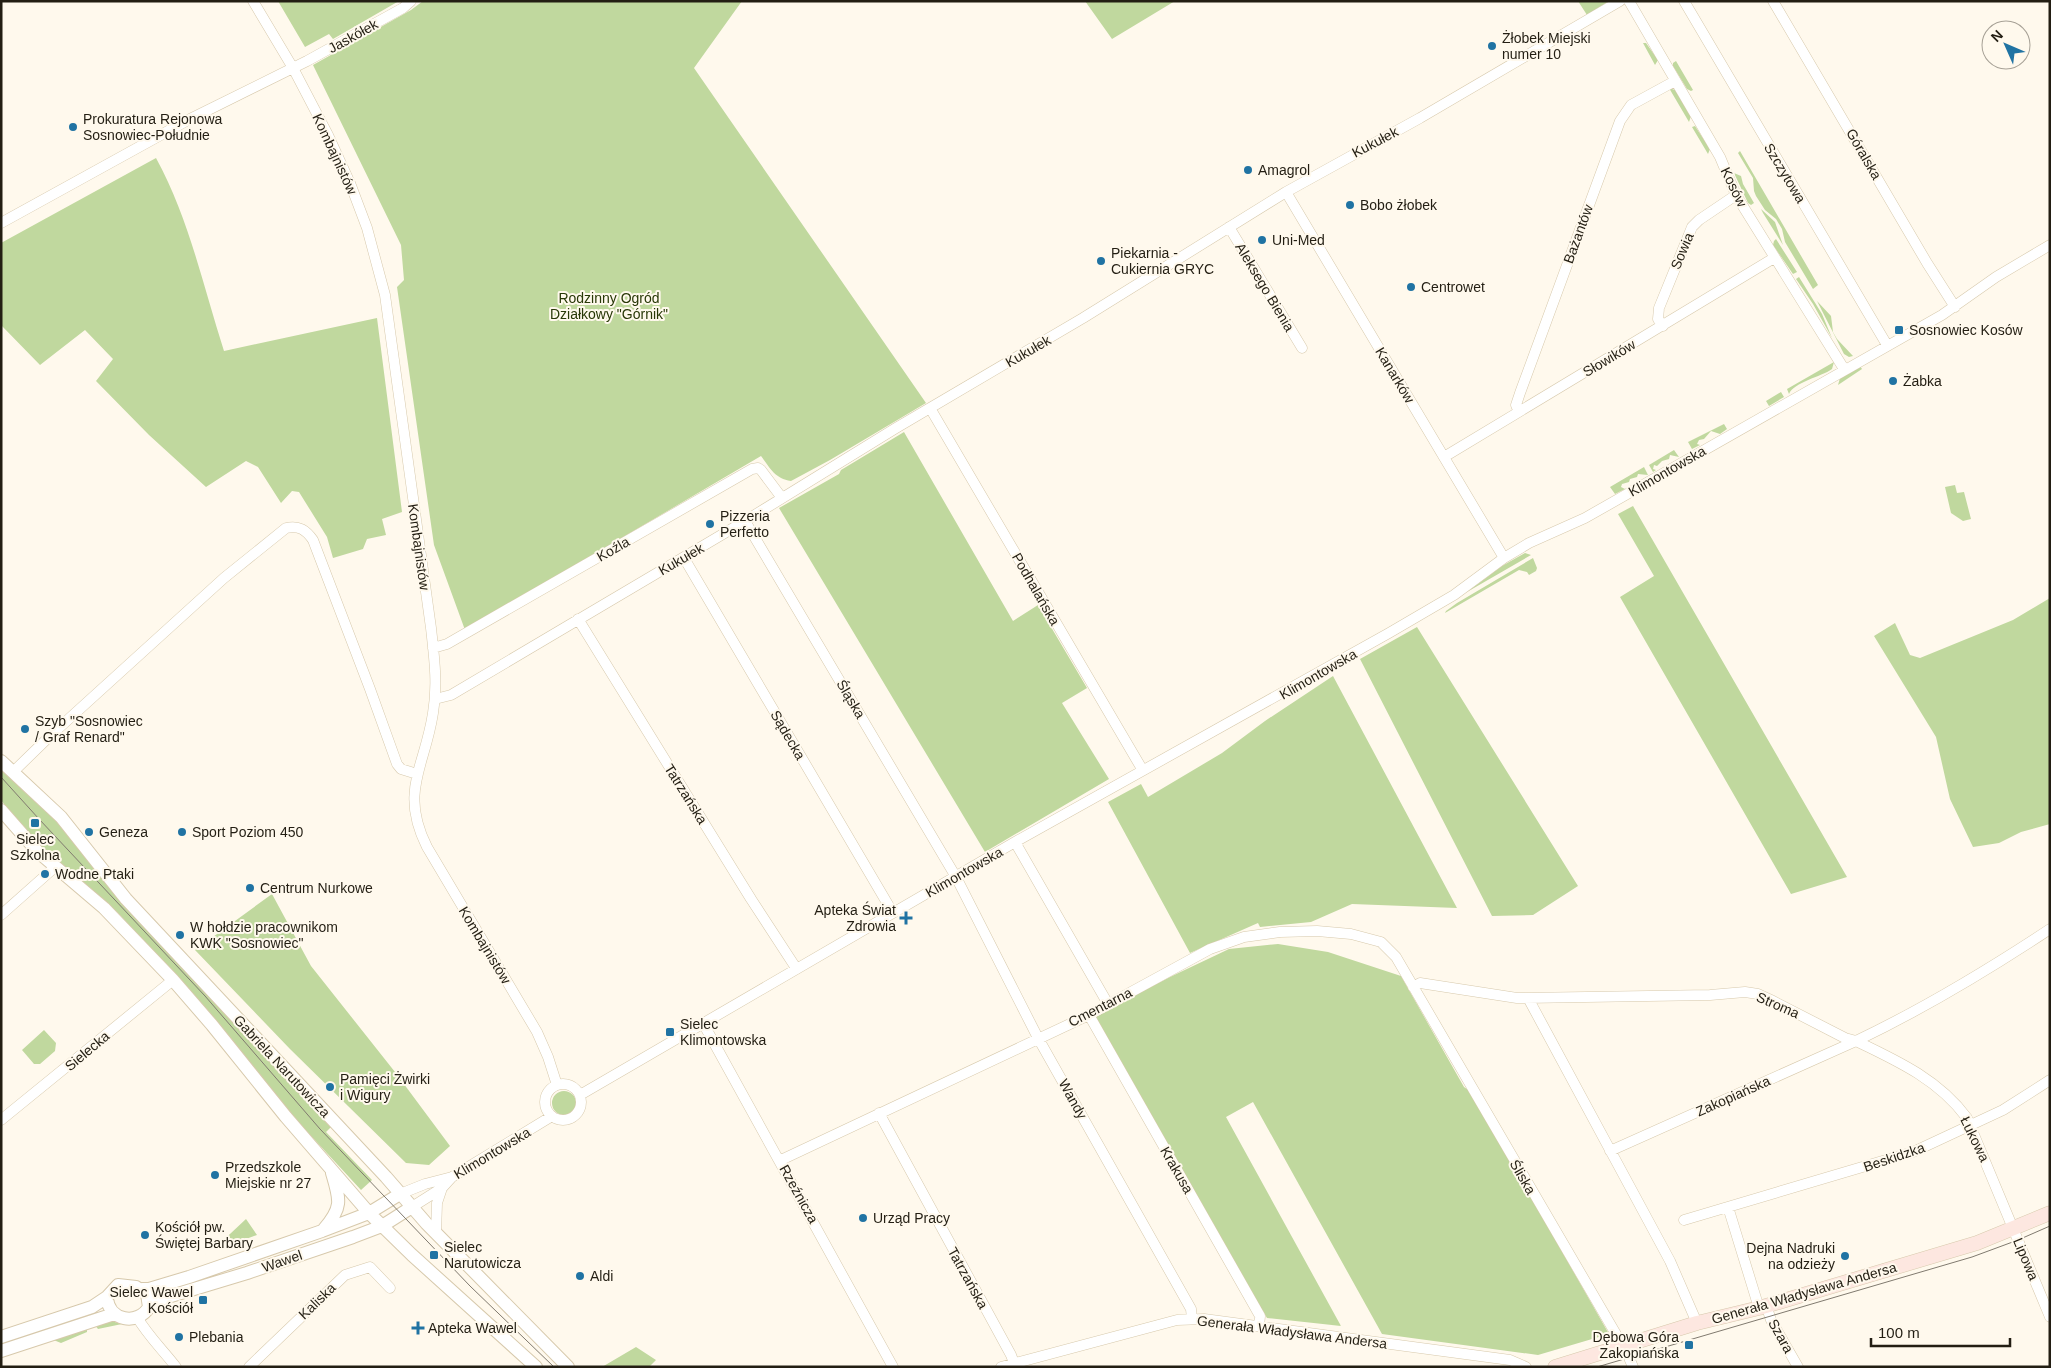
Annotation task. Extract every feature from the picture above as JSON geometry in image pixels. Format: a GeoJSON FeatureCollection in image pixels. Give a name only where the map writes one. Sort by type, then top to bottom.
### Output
{"type":"FeatureCollection","features":[{"type":"Feature","properties":{"kind":"main road","name":"Generała Władysława Andersa"},"geometry":{"type":"LineString","coordinates":[[1555,1367],[1697,1323],[1763,1307],[1977,1243],[2050,1213]]}},
{"type":"Feature","properties":{"kind":"street","name":"Kombajnistów"},"geometry":{"type":"LineString","coordinates":[[253,1],[293,68],[350,183],[367,228],[383,286],[433,648],[435,699],[431,728],[414,789],[414,811],[421,835],[536,1032],[548,1056],[557,1085]]}},
{"type":"Feature","properties":{"kind":"street","name":"Jaskółek"},"geometry":{"type":"LineString","coordinates":[[1,223],[188,120],[293,68],[403,8],[411,1]]}},
{"type":"Feature","properties":{"kind":"street","name":"Kukułek"},"geometry":{"type":"LineString","coordinates":[[435,699],[451,695],[684,558],[1082,318],[1286,192],[1420,118],[1620,1]]}},
{"type":"Feature","properties":{"kind":"street","name":"Kosów"},"geometry":{"type":"LineString","coordinates":[[1629,1],[1720,156],[1736,194],[1844,369]]}},
{"type":"Feature","properties":{"kind":"street","name":"Szczytowa"},"geometry":{"type":"LineString","coordinates":[[1684,1],[1887,345]]}},
{"type":"Feature","properties":{"kind":"street","name":"Góralska"},"geometry":{"type":"LineString","coordinates":[[1773,1],[1955,307]]}},
{"type":"Feature","properties":{"kind":"street","name":"Bażantów"},"geometry":{"type":"LineString","coordinates":[[1520,412],[1516,405],[1520,393],[1620,121],[1632,105],[1675,81]]}},
{"type":"Feature","properties":{"kind":"street","name":"Kanarków"},"geometry":{"type":"LineString","coordinates":[[1286,192],[1504,558]]}},
{"type":"Feature","properties":{"kind":"street","name":"Sowia"},"geometry":{"type":"LineString","coordinates":[[1663,326],[1658,319],[1659,308],[1689,232],[1699,220],[1736,194]]}},
{"type":"Feature","properties":{"kind":"street","name":"Aleksego Bienia"},"geometry":{"type":"LineString","coordinates":[[1229,227],[1302,348]]}},
{"type":"Feature","properties":{"kind":"street","name":"Klimontowska"},"geometry":{"type":"LineString","coordinates":[[580,1095],[1015,842],[1286,692],[1406,623],[1454,595],[1504,558],[1546,534],[1601,509],[1955,307],[1996,277],[2050,245]]}},
{"type":"Feature","properties":{"kind":"street","name":"Słowików"},"geometry":{"type":"LineString","coordinates":[[1444,457],[1774,258]]}},
{"type":"Feature","properties":{"kind":"street","name":"Podhalańska"},"geometry":{"type":"LineString","coordinates":[[930,408],[1142,770]]}},
{"type":"Feature","properties":{"kind":"street","name":"Koźla"},"geometry":{"type":"LineString","coordinates":[[433,648],[447,644],[752,469],[758,468],[761,470],[782,498]]}},
{"type":"Feature","properties":{"kind":"street","name":"Śląska"},"geometry":{"type":"LineString","coordinates":[[745,521],[956,877]]}},
{"type":"Feature","properties":{"kind":"street"},"geometry":{"type":"LineString","coordinates":[[13,772],[50,736],[242,562],[277,534],[292,527],[303,529],[314,542],[397,764],[401,769],[417,774]]}},
{"type":"Feature","properties":{"kind":"street","name":"Sądecka"},"geometry":{"type":"LineString","coordinates":[[684,558],[893,913]]}},
{"type":"Feature","properties":{"kind":"street","name":"Tatrzańska"},"geometry":{"type":"LineString","coordinates":[[578,619],[751,899],[796,968]]}},
{"type":"Feature","properties":{"kind":"street","name":"Gabriela Narutowicza"},"geometry":{"type":"LineString","coordinates":[[1,760],[61,817],[126,900],[436,1233],[568,1367]]}},
{"type":"Feature","properties":{"kind":"street","name":"Gabriela Narutowicza"},"geometry":{"type":"LineString","coordinates":[[1,810],[32,846],[104,908],[173,980],[330,1168],[382,1226],[536,1367]]}},
{"type":"Feature","properties":{"kind":"street"},"geometry":{"type":"LineString","coordinates":[[1015,842],[1108,1004]]}},
{"type":"Feature","properties":{"kind":"street"},"geometry":{"type":"LineString","coordinates":[[1,915],[55,867]]}},
{"type":"Feature","properties":{"kind":"street","name":"Wandy"},"geometry":{"type":"LineString","coordinates":[[956,877],[1038,1038],[1191,1309],[1192,1319]]}},
{"type":"Feature","properties":{"kind":"street"},"geometry":{"type":"LineString","coordinates":[[1856,1041],[1885,1028],[1958,986],[2050,929]]}},
{"type":"Feature","properties":{"kind":"street","name":"Cmentarna"},"geometry":{"type":"LineString","coordinates":[[781,1160],[1089,1015],[1210,949],[1244,937],[1280,932],[1319,931],[1351,934],[1381,942],[1396,956],[1413,986]]}},
{"type":"Feature","properties":{"kind":"street","name":"Sielecka"},"geometry":{"type":"LineString","coordinates":[[1,1120],[173,980]]}},
{"type":"Feature","properties":{"kind":"street","name":"Stroma"},"geometry":{"type":"LineString","coordinates":[[1413,986],[1420,983],[1518,998],[1752,993],[1771,1000],[1845,1038],[1856,1041]]}},
{"type":"Feature","properties":{"kind":"street","name":"Śliska"},"geometry":{"type":"LineString","coordinates":[[1413,986],[1633,1367]]}},
{"type":"Feature","properties":{"kind":"street"},"geometry":{"type":"LineString","coordinates":[[1528,998],[1670,1261],[1697,1323]]}},
{"type":"Feature","properties":{"kind":"street","name":"Krakusa"},"geometry":{"type":"LineString","coordinates":[[1089,1015],[1260,1316],[1259,1326]]}},
{"type":"Feature","properties":{"kind":"street","name":"Rzeźnicza"},"geometry":{"type":"LineString","coordinates":[[703,1023],[781,1160],[893,1367]]}},
{"type":"Feature","properties":{"kind":"street","name":"Łukowa"},"geometry":{"type":"LineString","coordinates":[[1856,1041],[1902,1063],[1941,1090],[1957,1105],[1971,1126],[2013,1228]]}},
{"type":"Feature","properties":{"kind":"street","name":"Zakopiańska"},"geometry":{"type":"LineString","coordinates":[[1610,1151],[1856,1041]]}},
{"type":"Feature","properties":{"kind":"street","name":"Beskidzka"},"geometry":{"type":"LineString","coordinates":[[1684,1220],[1913,1152],[2003,1110],[2050,1080]]}},
{"type":"Feature","properties":{"kind":"street"},"geometry":{"type":"LineString","coordinates":[[557,1085],[571,1086],[580,1095],[579,1110],[572,1117],[562,1119],[552,1116],[547,1108],[546,1099],[550,1090],[557,1085]]}},
{"type":"Feature","properties":{"kind":"street","name":"Tatrzańska"},"geometry":{"type":"LineString","coordinates":[[879,1114],[1014,1363]]}},
{"type":"Feature","properties":{"kind":"street","name":"Klimontowska"},"geometry":{"type":"LineString","coordinates":[[400,1194],[424,1184],[452,1178],[552,1116]]}},
{"type":"Feature","properties":{"kind":"street","name":"Gabriela Narutowicza"},"geometry":{"type":"LineString","coordinates":[[322,1232],[335,1217],[340,1202],[330,1168]]}},
{"type":"Feature","properties":{"kind":"street"},"geometry":{"type":"LineString","coordinates":[[412,1207],[442,1188],[452,1178]]}},
{"type":"Feature","properties":{"kind":"street"},"geometry":{"type":"LineString","coordinates":[[436,1233],[437,1203],[442,1188]]}},
{"type":"Feature","properties":{"kind":"street","name":"Wawel"},"geometry":{"type":"LineString","coordinates":[[142,1289],[149,1289],[190,1277],[322,1232],[370,1213],[400,1194]]}},
{"type":"Feature","properties":{"kind":"street","name":"Wawel"},"geometry":{"type":"LineString","coordinates":[[149,1306],[161,1299],[247,1273],[382,1226],[412,1207]]}},
{"type":"Feature","properties":{"kind":"street"},"geometry":{"type":"LineString","coordinates":[[1728,1207],[1763,1307]]}},
{"type":"Feature","properties":{"kind":"street","name":"Lipowa"},"geometry":{"type":"LineString","coordinates":[[2013,1228],[2050,1317]]}},
{"type":"Feature","properties":{"kind":"street","name":"Kaliska"},"geometry":{"type":"LineString","coordinates":[[249,1367],[345,1275],[370,1267],[390,1288]]}},
{"type":"Feature","properties":{"kind":"street"},"geometry":{"type":"LineString","coordinates":[[1,1337],[92,1307],[107,1298],[118,1285],[131,1285],[142,1289],[147,1294],[149,1306],[144,1314],[126,1318],[114,1314],[109,1309],[107,1298]]}},
{"type":"Feature","properties":{"kind":"street","name":"Szara"},"geometry":{"type":"LineString","coordinates":[[1763,1307],[1798,1367]]}},
{"type":"Feature","properties":{"kind":"street"},"geometry":{"type":"LineString","coordinates":[[1,1350],[114,1314]]}},
{"type":"Feature","properties":{"kind":"street"},"geometry":{"type":"LineString","coordinates":[[137,1317],[144,1329],[176,1367]]}},
{"type":"Feature","properties":{"kind":"street","name":"Generała Władysława Andersa"},"geometry":{"type":"LineString","coordinates":[[1001,1367],[1177,1320],[1204,1319],[1510,1360],[1526,1367]]}},
{"type":"Feature","properties":{"kind":"green space"},"geometry":{"type":"Polygon","coordinates":[[[278,1],[399,1],[333,39],[329,34],[305,47],[278,1]]]}},
{"type":"Feature","properties":{"kind":"green space","name":"Rodzinny Ogród Działkowy \"Górnik\""},"geometry":{"type":"Polygon","coordinates":[[[423,1],[742,1],[694,68],[926,403],[791,481],[777,475],[761,456],[465,630],[434,545],[397,287],[404,280],[401,245],[313,65],[411,10],[423,1]]]}},
{"type":"Feature","properties":{"kind":"green space"},"geometry":{"type":"Polygon","coordinates":[[[1085,1],[1175,1],[1112,39],[1085,1]]]}},
{"type":"Feature","properties":{"kind":"green space"},"geometry":{"type":"Polygon","coordinates":[[[1578,1],[1609,1],[1587,15],[1578,1]]]}},
{"type":"Feature","properties":{"kind":"green space"},"geometry":{"type":"Polygon","coordinates":[[[1643,43],[1646,43],[1658,60],[1655,65],[1643,43]]]}},
{"type":"Feature","properties":{"kind":"green space"},"geometry":{"type":"Polygon","coordinates":[[[1676,61],[1693,90],[1687,89],[1673,66],[1673,63],[1676,61]]]}},
{"type":"Feature","properties":{"kind":"green space"},"geometry":{"type":"Polygon","coordinates":[[[1669,88],[1675,90],[1691,116],[1689,122],[1669,88]]]}},
{"type":"Feature","properties":{"kind":"green space"},"geometry":{"type":"Polygon","coordinates":[[[1695,126],[1710,149],[1708,154],[1692,127],[1695,126]]]}},
{"type":"Feature","properties":{"kind":"green space"},"geometry":{"type":"Polygon","coordinates":[[[1740,151],[1818,285],[1813,289],[1785,242],[1782,229],[1776,219],[1765,210],[1756,196],[1753,178],[1738,153],[1740,151]]]}},
{"type":"Feature","properties":{"kind":"green space"},"geometry":{"type":"Polygon","coordinates":[[[156,158],[178,204],[224,351],[377,318],[402,512],[382,519],[386,535],[367,539],[363,549],[333,558],[327,537],[299,492],[292,491],[281,503],[258,467],[246,461],[206,487],[149,435],[96,381],[113,359],[85,330],[40,365],[1,325],[1,243],[156,158]]]}},
{"type":"Feature","properties":{"kind":"green space"},"geometry":{"type":"Polygon","coordinates":[[[1734,173],[1741,176],[1743,184],[1754,203],[1751,205],[1748,203],[1734,173]]]}},
{"type":"Feature","properties":{"kind":"green space"},"geometry":{"type":"Polygon","coordinates":[[[1761,209],[1775,222],[1783,245],[1763,213],[1761,209]]]}},
{"type":"Feature","properties":{"kind":"green space"},"geometry":{"type":"Polygon","coordinates":[[[1776,239],[1797,272],[1793,274],[1773,245],[1776,239]]]}},
{"type":"Feature","properties":{"kind":"green space"},"geometry":{"type":"Polygon","coordinates":[[[1799,277],[1822,314],[1832,338],[1796,279],[1799,277]]]}},
{"type":"Feature","properties":{"kind":"green space"},"geometry":{"type":"Polygon","coordinates":[[[1817,301],[1831,316],[1833,332],[1837,339],[1853,356],[1849,357],[1844,354],[1817,301]]]}},
{"type":"Feature","properties":{"kind":"green space"},"geometry":{"type":"Polygon","coordinates":[[[1834,362],[1832,369],[1796,386],[1789,394],[1787,389],[1834,362]]]}},
{"type":"Feature","properties":{"kind":"green space"},"geometry":{"type":"Polygon","coordinates":[[[1860,366],[1862,369],[1838,385],[1840,378],[1860,366]]]}},
{"type":"Feature","properties":{"kind":"green space"},"geometry":{"type":"Polygon","coordinates":[[[1781,392],[1784,397],[1769,406],[1766,401],[1781,392]]]}},
{"type":"Feature","properties":{"kind":"green space"},"geometry":{"type":"Polygon","coordinates":[[[1724,424],[1727,429],[1720,434],[1711,431],[1704,439],[1699,440],[1697,444],[1700,445],[1692,449],[1688,442],[1724,424]]]}},
{"type":"Feature","properties":{"kind":"green space"},"geometry":{"type":"Polygon","coordinates":[[[904,432],[1013,621],[1038,605],[1087,688],[1062,703],[1109,779],[985,852],[779,508],[839,474],[841,470],[904,432]]]}},
{"type":"Feature","properties":{"kind":"green space"},"geometry":{"type":"Polygon","coordinates":[[[1674,450],[1679,457],[1670,455],[1669,459],[1662,461],[1657,466],[1654,465],[1653,469],[1656,470],[1653,472],[1649,465],[1674,450]]]}},
{"type":"Feature","properties":{"kind":"green space"},"geometry":{"type":"Polygon","coordinates":[[[1644,467],[1648,475],[1638,474],[1637,477],[1630,479],[1629,482],[1622,484],[1621,487],[1625,489],[1615,494],[1610,487],[1644,467]]]}},
{"type":"Feature","properties":{"kind":"green space"},"geometry":{"type":"Polygon","coordinates":[[[1955,485],[1957,493],[1964,492],[1971,519],[1963,521],[1951,513],[1945,487],[1955,485]]]}},
{"type":"Feature","properties":{"kind":"green space"},"geometry":{"type":"Polygon","coordinates":[[[1633,506],[1847,877],[1791,894],[1620,597],[1654,576],[1618,514],[1633,506]]]}},
{"type":"Feature","properties":{"kind":"green space"},"geometry":{"type":"Polygon","coordinates":[[[1525,553],[1531,555],[1467,592],[1502,566],[1525,553]]]}},
{"type":"Feature","properties":{"kind":"green space"},"geometry":{"type":"Polygon","coordinates":[[[1533,558],[1537,568],[1536,571],[1529,575],[1527,572],[1519,570],[1445,613],[1457,603],[1533,558]]]}},
{"type":"Feature","properties":{"kind":"green space"},"geometry":{"type":"Polygon","coordinates":[[[2050,598],[2050,824],[2021,832],[1999,843],[1973,847],[1950,799],[1936,737],[1874,636],[1895,623],[1910,655],[1920,658],[2013,620],[2050,598]]]}},
{"type":"Feature","properties":{"kind":"green space"},"geometry":{"type":"Polygon","coordinates":[[[1417,627],[1578,886],[1533,915],[1492,916],[1360,659],[1417,627]]]}},
{"type":"Feature","properties":{"kind":"green space"},"geometry":{"type":"Polygon","coordinates":[[[1333,676],[1457,908],[1352,904],[1311,922],[1260,927],[1258,923],[1190,953],[1108,802],[1141,784],[1148,797],[1222,753],[1265,721],[1333,676]]]}},
{"type":"Feature","properties":{"kind":"green space"},"geometry":{"type":"Polygon","coordinates":[[[1,767],[45,807],[117,897],[332,1126],[326,1132],[372,1180],[361,1190],[288,1111],[183,983],[117,912],[61,867],[21,826],[1,800],[1,767]]]}},
{"type":"Feature","properties":{"kind":"green space"},"geometry":{"type":"Polygon","coordinates":[[[272,894],[311,966],[395,1072],[450,1146],[429,1165],[406,1163],[290,1049],[195,950],[272,894]]]}},
{"type":"Feature","properties":{"kind":"green space"},"geometry":{"type":"Polygon","coordinates":[[[1278,944],[1328,952],[1401,976],[1464,1087],[1471,1092],[1609,1334],[1538,1355],[1382,1334],[1253,1102],[1226,1117],[1341,1326],[1267,1318],[1180,1171],[1095,1016],[1229,949],[1278,944]]]}},
{"type":"Feature","properties":{"kind":"green space"},"geometry":{"type":"Polygon","coordinates":[[[44,1030],[56,1043],[55,1051],[40,1064],[34,1064],[22,1050],[44,1030]]]}},
{"type":"Feature","properties":{"kind":"green space"},"geometry":{"type":"Polygon","coordinates":[[[564,1091],[569,1092],[575,1098],[575,1108],[569,1114],[564,1115],[559,1114],[553,1108],[552,1103],[553,1098],[559,1092],[564,1091]]]}},
{"type":"Feature","properties":{"kind":"green space"},"geometry":{"type":"Polygon","coordinates":[[[246,1219],[257,1235],[222,1248],[215,1248],[246,1219]]]}},
{"type":"Feature","properties":{"kind":"green space"},"geometry":{"type":"Polygon","coordinates":[[[111,1321],[122,1324],[98,1329],[95,1325],[111,1321]]]}},
{"type":"Feature","properties":{"kind":"green space"},"geometry":{"type":"Polygon","coordinates":[[[87,1328],[87,1332],[61,1343],[51,1339],[87,1328]]]}},
{"type":"Feature","properties":{"kind":"green space"},"geometry":{"type":"Polygon","coordinates":[[[636,1347],[656,1360],[649,1367],[602,1367],[636,1347]]]}},
{"type":"Feature","properties":{"kind":"tram line"},"geometry":{"type":"LineString","coordinates":[[1,777],[205,996],[320,1129],[470,1286],[554,1367]]}},
{"type":"Feature","properties":{"kind":"tram line"},"geometry":{"type":"LineString","coordinates":[[1597,1367],[1972,1257],[2050,1226]]}},
{"type":"Feature","properties":{"kind":"place","name":"Żłobek Miejski numer 10"},"geometry":{"type":"Point","coordinates":[1492,46]}},
{"type":"Feature","properties":{"kind":"place","name":"Prokuratura Rejonowa Sosnowiec-Południe"},"geometry":{"type":"Point","coordinates":[73,127]}},
{"type":"Feature","properties":{"kind":"place","name":"Amagrol"},"geometry":{"type":"Point","coordinates":[1248,170]}},
{"type":"Feature","properties":{"kind":"place","name":"Bobo żłobek"},"geometry":{"type":"Point","coordinates":[1350,205]}},
{"type":"Feature","properties":{"kind":"place","name":"Uni-Med"},"geometry":{"type":"Point","coordinates":[1262,240]}},
{"type":"Feature","properties":{"kind":"place","name":"Piekarnia - Cukiernia GRYC"},"geometry":{"type":"Point","coordinates":[1101,261]}},
{"type":"Feature","properties":{"kind":"place","name":"Centrowet"},"geometry":{"type":"Point","coordinates":[1411,287]}},
{"type":"Feature","properties":{"kind":"place","name":"Sosnowiec Kosów"},"geometry":{"type":"Point","coordinates":[1899,330]}},
{"type":"Feature","properties":{"kind":"place","name":"Żabka"},"geometry":{"type":"Point","coordinates":[1893,381]}},
{"type":"Feature","properties":{"kind":"place","name":"Pizzeria Perfetto"},"geometry":{"type":"Point","coordinates":[710,524]}},
{"type":"Feature","properties":{"kind":"place","name":"Szyb \"Sosnowiec / Graf Renard\""},"geometry":{"type":"Point","coordinates":[25,729]}},
{"type":"Feature","properties":{"kind":"place","name":"Sielec Szkolna"},"geometry":{"type":"Point","coordinates":[35,823]}},
{"type":"Feature","properties":{"kind":"place","name":"Geneza"},"geometry":{"type":"Point","coordinates":[89,832]}},
{"type":"Feature","properties":{"kind":"place","name":"Sport Poziom 450"},"geometry":{"type":"Point","coordinates":[182,832]}},
{"type":"Feature","properties":{"kind":"place","name":"Wodne Ptaki"},"geometry":{"type":"Point","coordinates":[45,874]}},
{"type":"Feature","properties":{"kind":"place","name":"Centrum Nurkowe"},"geometry":{"type":"Point","coordinates":[250,888]}},
{"type":"Feature","properties":{"kind":"place","name":"Apteka Świat Zdrowia"},"geometry":{"type":"Point","coordinates":[906,918]}},
{"type":"Feature","properties":{"kind":"place","name":"W hołdzie pracownikom KWK \"Sosnowiec\""},"geometry":{"type":"Point","coordinates":[180,935]}},
{"type":"Feature","properties":{"kind":"place","name":"Sielec Klimontowska"},"geometry":{"type":"Point","coordinates":[670,1032]}},
{"type":"Feature","properties":{"kind":"place","name":"Pamięci Żwirki i Wigury"},"geometry":{"type":"Point","coordinates":[330,1087]}},
{"type":"Feature","properties":{"kind":"place","name":"Przedszkole Miejskie nr 27"},"geometry":{"type":"Point","coordinates":[215,1175]}},
{"type":"Feature","properties":{"kind":"place","name":"Urząd Pracy"},"geometry":{"type":"Point","coordinates":[863,1218]}},
{"type":"Feature","properties":{"kind":"place","name":"Kościół pw. Świętej Barbary"},"geometry":{"type":"Point","coordinates":[145,1235]}},
{"type":"Feature","properties":{"kind":"place","name":"Sielec Narutowicza"},"geometry":{"type":"Point","coordinates":[434,1255]}},
{"type":"Feature","properties":{"kind":"place","name":"Dejna Nadruki na odzieży"},"geometry":{"type":"Point","coordinates":[1845,1256]}},
{"type":"Feature","properties":{"kind":"place","name":"Aldi"},"geometry":{"type":"Point","coordinates":[580,1276]}},
{"type":"Feature","properties":{"kind":"place","name":"Sielec Wawel Kościół"},"geometry":{"type":"Point","coordinates":[203,1300]}},
{"type":"Feature","properties":{"kind":"place","name":"Apteka Wawel"},"geometry":{"type":"Point","coordinates":[418,1328]}},
{"type":"Feature","properties":{"kind":"place","name":"Plebania"},"geometry":{"type":"Point","coordinates":[179,1337]}},
{"type":"Feature","properties":{"kind":"place","name":"Dębowa Góra Zakopiańska"},"geometry":{"type":"Point","coordinates":[1689,1345]}}]}
